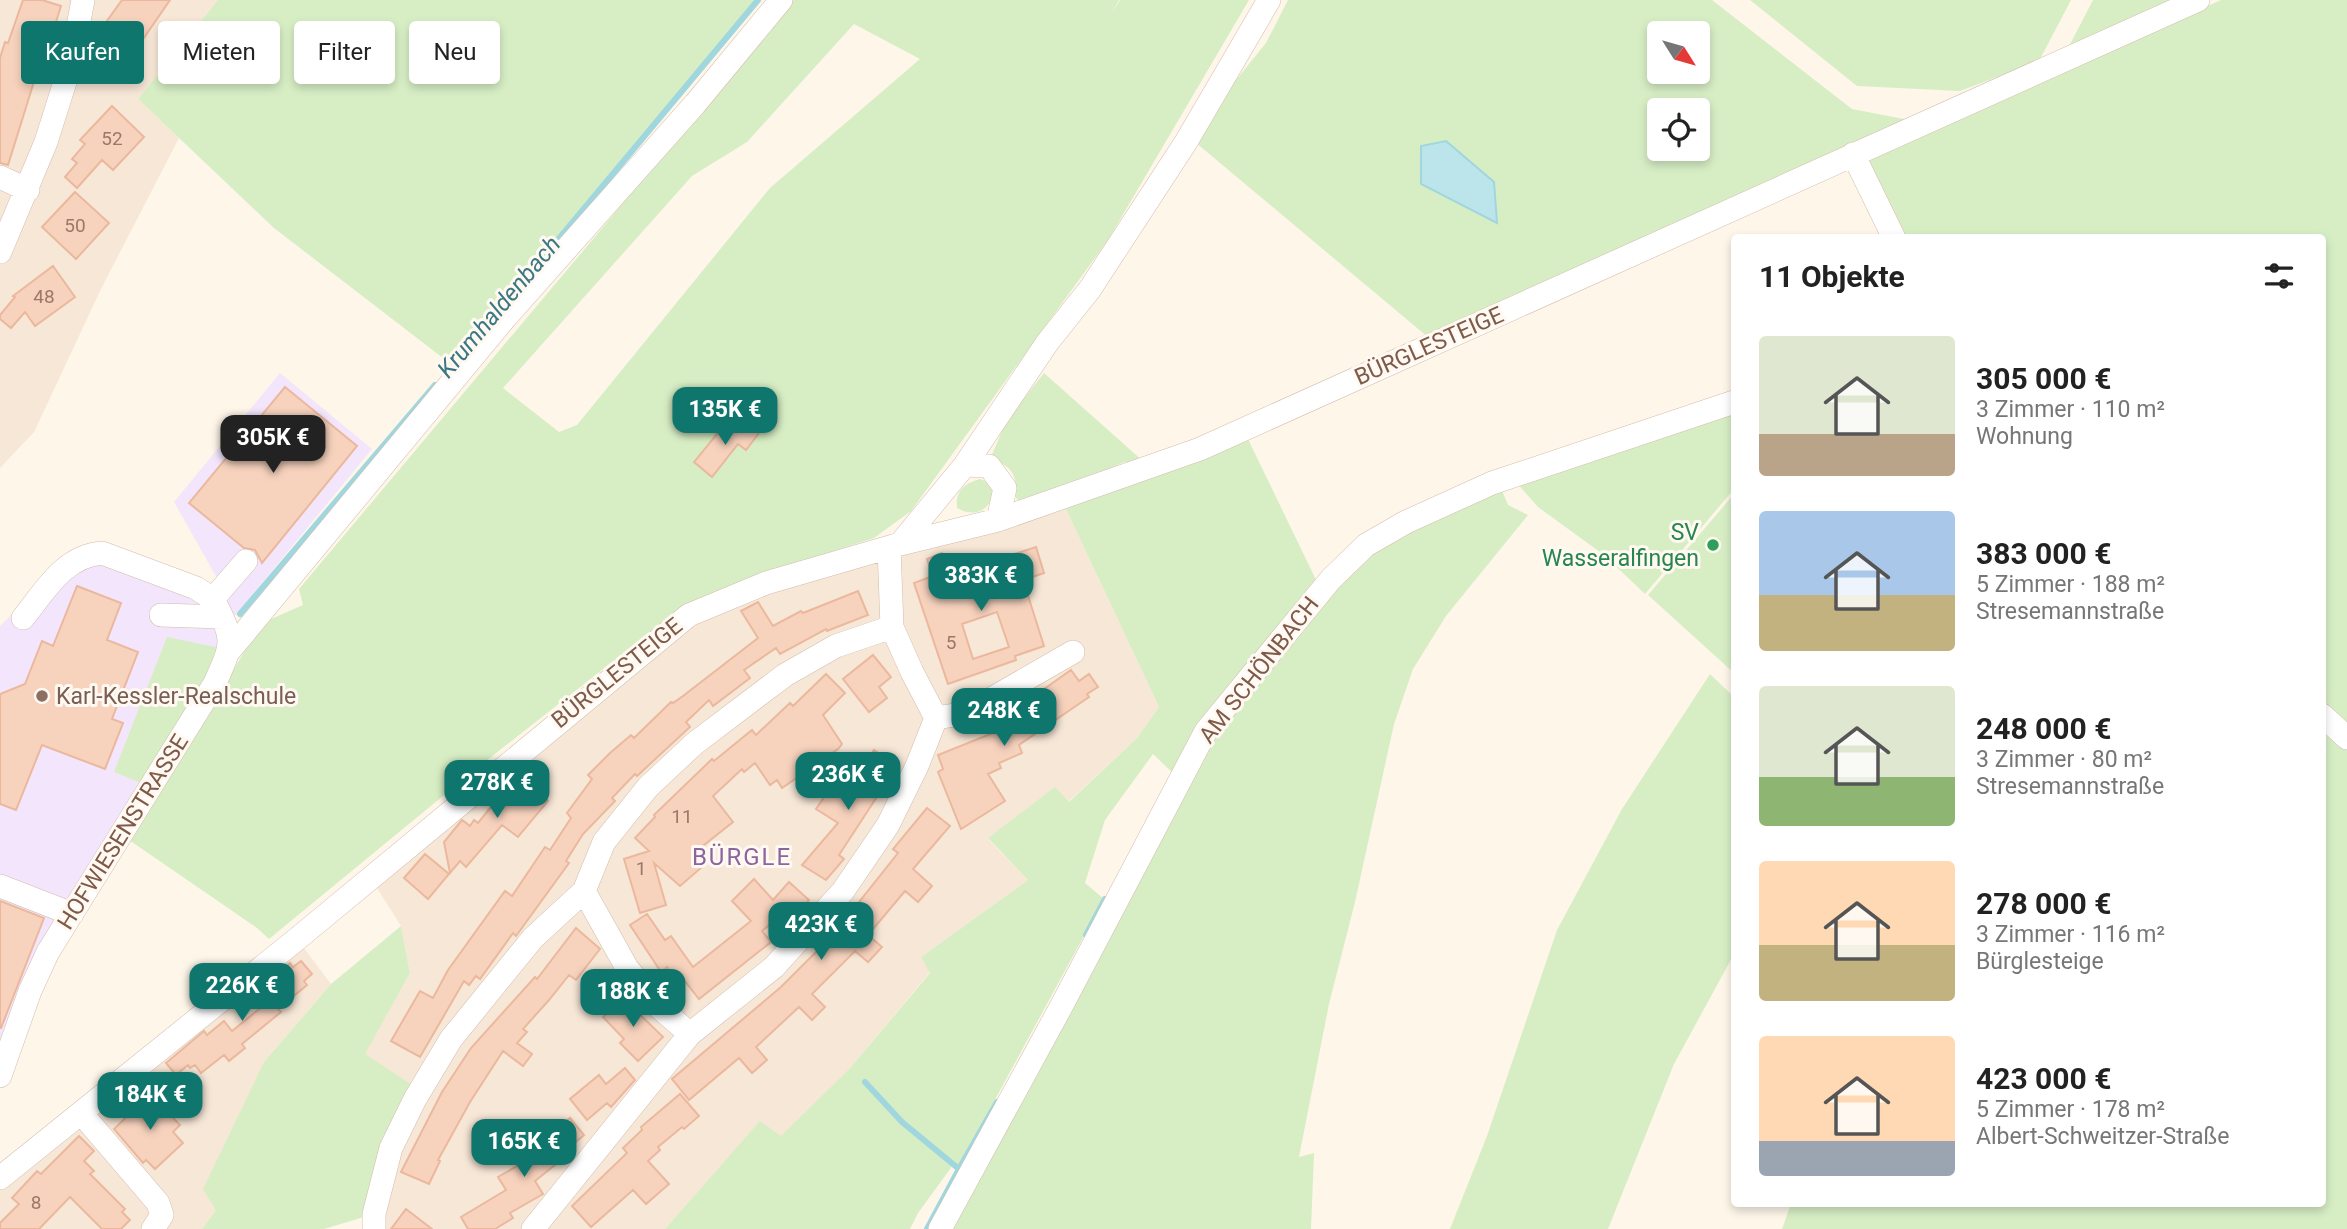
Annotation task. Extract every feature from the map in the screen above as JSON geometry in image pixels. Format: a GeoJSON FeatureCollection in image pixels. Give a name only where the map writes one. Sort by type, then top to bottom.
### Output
{"type":"FeatureCollection","features":[{"type":"Feature","properties":{"kind":"street"},"geometry":{"type":"LineString","coordinates":[[0,252],[46,142],[71,63],[83,0]]}},
{"type":"Feature","properties":{"kind":"street","name":"HOFWIESENSTRASSE"},"geometry":{"type":"LineString","coordinates":[[0,1076],[30,991],[48,953],[177,747],[215,683],[230,650],[505,318],[695,104],[781,0]]}},
{"type":"Feature","properties":{"kind":"street"},"geometry":{"type":"LineString","coordinates":[[533,1229],[690,1034],[774,967],[843,891],[888,825],[917,766],[936,718],[892,627],[895,546],[965,465],[1047,343],[1090,289],[1186,142],[1269,0]]}},
{"type":"Feature","properties":{"kind":"street","name":"BÜRGLESTEIGE"},"geometry":{"type":"LineString","coordinates":[[0,1178],[82,1114],[689,615],[765,583],[998,520],[1200,449],[2198,0]]}},
{"type":"Feature","properties":{"kind":"street"},"geometry":{"type":"LineString","coordinates":[[1853,154],[1892,234]]}},
{"type":"Feature","properties":{"kind":"street"},"geometry":{"type":"LineString","coordinates":[[0,177],[28,190]]}},
{"type":"Feature","properties":{"kind":"street","name":"AM SCHÖNBACH"},"geometry":{"type":"LineString","coordinates":[[940,1229],[1206,731],[1331,579],[1366,545],[1406,522],[1492,483],[1731,403]]}},
{"type":"Feature","properties":{"kind":"street"},"geometry":{"type":"LineString","coordinates":[[965,465],[989,466],[1005,488],[998,520]]}},
{"type":"Feature","properties":{"kind":"street"},"geometry":{"type":"LineString","coordinates":[[23,618],[68,564],[87,554],[102,553],[196,588],[217,608],[227,627],[230,650]]}},
{"type":"Feature","properties":{"kind":"street"},"geometry":{"type":"LineString","coordinates":[[217,608],[246,562]]}},
{"type":"Feature","properties":{"kind":"street"},"geometry":{"type":"LineString","coordinates":[[161,615],[217,608]]}},
{"type":"Feature","properties":{"kind":"street"},"geometry":{"type":"LineString","coordinates":[[374,1229],[374,1214],[391,1148],[415,1099],[451,1039],[533,938],[584,891],[604,842],[648,787],[694,744],[785,675],[836,646],[892,627]]}},
{"type":"Feature","properties":{"kind":"street"},"geometry":{"type":"LineString","coordinates":[[936,718],[967,713],[1073,652]]}},
{"type":"Feature","properties":{"kind":"street"},"geometry":{"type":"LineString","coordinates":[[2326,719],[2347,738]]}},
{"type":"Feature","properties":{"kind":"street"},"geometry":{"type":"LineString","coordinates":[[0,886],[72,914]]}},
{"type":"Feature","properties":{"kind":"street"},"geometry":{"type":"LineString","coordinates":[[584,891],[627,968],[660,1008],[690,1034]]}},
{"type":"Feature","properties":{"kind":"street"},"geometry":{"type":"LineString","coordinates":[[82,1114],[158,1203],[162,1215],[153,1229]]}},
{"type":"Feature","properties":{"kind":"shaded area"},"geometry":{"type":"Polygon","coordinates":[[[0,0],[218,0],[201,21],[158,21],[158,74],[138,99],[179,138],[101,289],[34,432],[0,468],[0,0]]]}},
{"type":"Feature","properties":{"kind":"shaded area"},"geometry":{"type":"Polygon","coordinates":[[[280,373],[372,449],[234,617],[230,650],[114,771],[151,787],[48,952],[0,1076],[0,626],[65,561],[93,548],[212,594],[221,585],[174,502],[280,373]]]}},
{"type":"Feature","properties":{"kind":"shaded area"},"geometry":{"type":"Polygon","coordinates":[[[1065,507],[1159,707],[1137,738],[1068,802],[1055,788],[988,839],[1028,880],[921,957],[930,972],[851,1067],[781,1137],[760,1122],[665,1229],[374,1229],[364,1054],[410,973],[401,926],[372,880],[693,621],[770,589],[1065,507]]]}},
{"type":"Feature","properties":{"kind":"shaded area"},"geometry":{"type":"Polygon","coordinates":[[[297,939],[331,984],[264,1062],[216,1210],[202,1229],[0,1229],[0,1182],[297,939]]]}},
{"type":"Feature","properties":{"kind":"green space"},"geometry":{"type":"Polygon","coordinates":[[[218,0],[758,0],[452,365],[274,228],[138,99],[158,74],[158,84],[280,84],[280,21],[201,21],[218,0]]]}},
{"type":"Feature","properties":{"kind":"green space"},"geometry":{"type":"Polygon","coordinates":[[[788,0],[1119,0],[1111,14],[1120,0],[1249,0],[1108,240],[911,511],[874,538],[803,561],[677,611],[477,768],[269,939],[129,840],[262,623],[303,605],[299,589],[609,220],[788,0]],[[854,24],[747,142],[692,176],[503,388],[559,432],[577,425],[770,188],[920,59],[854,24]]]}},
{"type":"Feature","properties":{"kind":"green space"},"geometry":{"type":"Polygon","coordinates":[[[1288,0],[1712,0],[1852,109],[1909,120],[1429,338],[1195,142],[1232,85],[1266,43],[1288,0]]]}},
{"type":"Feature","properties":{"kind":"green space"},"geometry":{"type":"Polygon","coordinates":[[[1750,0],[2071,0],[2039,61],[1960,91],[1857,86],[1750,0]]]}},
{"type":"Feature","properties":{"kind":"green space"},"geometry":{"type":"Polygon","coordinates":[[[2093,0],[2190,0],[2064,56],[2093,0]]]}},
{"type":"Feature","properties":{"kind":"green space"},"geometry":{"type":"Polygon","coordinates":[[[2221,0],[2347,0],[2347,731],[2326,710],[2326,234],[1902,234],[1868,160],[2221,0]]]}},
{"type":"Feature","properties":{"kind":"green space"},"geometry":{"type":"Polygon","coordinates":[[[1044,373],[1144,462],[1124,462],[1022,504],[1016,498],[1016,483],[1012,472],[990,459],[1007,420],[1044,373]]]}},
{"type":"Feature","properties":{"kind":"green space"},"geometry":{"type":"Polygon","coordinates":[[[1731,408],[1731,493],[1645,594],[1604,555],[1538,507],[1514,480],[1731,408]]]}},
{"type":"Feature","properties":{"kind":"green space"},"geometry":{"type":"Polygon","coordinates":[[[1247,437],[1319,586],[1176,776],[1153,754],[1105,820],[1085,883],[1104,899],[960,1164],[953,1165],[918,1213],[910,1229],[665,1229],[760,1121],[781,1136],[851,1067],[930,973],[921,957],[1028,880],[988,838],[1055,787],[1069,802],[1137,738],[1159,707],[1065,507],[1247,437]]]}},
{"type":"Feature","properties":{"kind":"green space"},"geometry":{"type":"Polygon","coordinates":[[[980,479],[990,483],[995,492],[989,504],[975,512],[957,508],[959,492],[980,479]]]}},
{"type":"Feature","properties":{"kind":"green space"},"geometry":{"type":"Polygon","coordinates":[[[1501,488],[1508,505],[1528,515],[1446,616],[1413,669],[1394,724],[1355,902],[1329,1004],[1299,1157],[1314,1153],[1311,1229],[950,1229],[1205,749],[1359,561],[1402,530],[1501,488]]]}},
{"type":"Feature","properties":{"kind":"green space","name":"SV Wasseralfingen"},"geometry":{"type":"Polygon","coordinates":[[[1731,498],[1731,670],[1648,595],[1731,498]]]}},
{"type":"Feature","properties":{"kind":"green space"},"geometry":{"type":"Polygon","coordinates":[[[167,637],[230,650],[151,787],[114,772],[167,637]]]}},
{"type":"Feature","properties":{"kind":"green space"},"geometry":{"type":"Polygon","coordinates":[[[1710,674],[1731,694],[1731,960],[1674,1064],[1608,1229],[1450,1229],[1487,1136],[1557,930],[1622,809],[1710,674]]]}},
{"type":"Feature","properties":{"kind":"green space"},"geometry":{"type":"Polygon","coordinates":[[[2326,716],[2347,735],[2347,1229],[1782,1229],[1790,1207],[2326,1207],[2326,716]]]}},
{"type":"Feature","properties":{"kind":"green space"},"geometry":{"type":"Polygon","coordinates":[[[401,926],[410,973],[365,1054],[420,1090],[374,1214],[324,1229],[202,1229],[216,1210],[203,1189],[264,1062],[331,984],[401,926]]]}},
{"type":"Feature","properties":{"kind":"water"},"geometry":{"type":"Polygon","coordinates":[[[1446,141],[1494,182],[1497,223],[1421,184],[1421,146],[1446,141]]]}},
{"type":"Feature","properties":{"kind":"building"},"geometry":{"type":"Polygon","coordinates":[[[23,0],[42,0],[61,6],[56,21],[21,21],[21,84],[33,84],[8,165],[0,163],[0,58],[5,42],[8,43],[23,0]]]}},
{"type":"Feature","properties":{"kind":"building"},"geometry":{"type":"Polygon","coordinates":[[[122,0],[170,0],[144,38],[144,21],[107,21],[122,0]]]}},
{"type":"Feature","properties":{"kind":"building"},"geometry":{"type":"Polygon","coordinates":[[[112,106],[144,137],[113,170],[102,160],[77,188],[65,177],[77,163],[72,159],[85,144],[80,140],[112,106]]]}},
{"type":"Feature","properties":{"kind":"building"},"geometry":{"type":"Polygon","coordinates":[[[75,192],[109,223],[76,259],[42,227],[75,192]]]}},
{"type":"Feature","properties":{"kind":"building"},"geometry":{"type":"Polygon","coordinates":[[[53,266],[75,297],[35,326],[25,312],[11,328],[0,319],[0,315],[15,297],[13,296],[53,266]]]}},
{"type":"Feature","properties":{"kind":"building"},"geometry":{"type":"Polygon","coordinates":[[[285,387],[357,446],[262,563],[255,550],[244,548],[189,503],[285,387]]]}},
{"type":"Feature","properties":{"kind":"building"},"geometry":{"type":"Polygon","coordinates":[[[742,419],[759,433],[746,450],[738,444],[712,477],[694,462],[721,429],[730,435],[742,419]]]}},
{"type":"Feature","properties":{"kind":"building"},"geometry":{"type":"Polygon","coordinates":[[[1036,547],[1044,573],[1023,580],[1044,646],[1015,656],[1016,660],[948,684],[914,583],[933,576],[927,559],[942,553],[949,575],[1036,547]],[[997,612],[962,624],[973,659],[1009,647],[997,612]]]}},
{"type":"Feature","properties":{"kind":"building","name":"Karl-Kessler-Realschule"},"geometry":{"type":"Polygon","coordinates":[[[77,586],[121,603],[107,640],[138,652],[112,719],[123,723],[105,769],[42,745],[16,810],[0,804],[0,694],[25,684],[42,641],[53,646],[77,586]]]}},
{"type":"Feature","properties":{"kind":"building"},"geometry":{"type":"Polygon","coordinates":[[[858,591],[868,615],[827,631],[826,629],[780,654],[776,648],[744,670],[750,678],[713,706],[709,700],[686,722],[690,727],[637,776],[635,774],[612,798],[615,801],[583,834],[566,861],[569,863],[516,936],[513,933],[480,979],[476,976],[469,985],[464,981],[420,1057],[391,1041],[420,991],[433,998],[448,970],[505,891],[512,896],[545,847],[550,850],[571,818],[567,813],[592,779],[588,775],[631,735],[634,738],[671,702],[683,696],[758,638],[741,611],[758,602],[773,626],[801,611],[803,613],[858,591]]]}},
{"type":"Feature","properties":{"kind":"building"},"geometry":{"type":"Polygon","coordinates":[[[873,655],[891,677],[879,687],[887,698],[869,712],[843,679],[873,655]]]}},
{"type":"Feature","properties":{"kind":"building"},"geometry":{"type":"Polygon","coordinates":[[[1071,670],[1079,681],[1089,674],[1098,687],[1087,694],[1089,697],[1019,745],[1022,753],[999,763],[1001,768],[988,774],[1005,801],[961,829],[938,772],[943,769],[938,755],[1020,722],[1013,711],[1071,670]]]}},
{"type":"Feature","properties":{"kind":"building"},"geometry":{"type":"Polygon","coordinates":[[[826,674],[845,693],[823,715],[842,744],[782,788],[777,780],[770,785],[755,763],[744,772],[742,769],[713,796],[733,822],[699,849],[709,861],[680,886],[654,863],[666,905],[640,913],[624,859],[649,851],[635,838],[654,815],[712,759],[714,761],[752,730],[756,735],[790,703],[793,706],[826,674]]]}},
{"type":"Feature","properties":{"kind":"building"},"geometry":{"type":"Polygon","coordinates":[[[874,750],[897,766],[839,855],[844,859],[826,880],[802,865],[838,823],[816,809],[833,784],[846,792],[874,750]]]}},
{"type":"Feature","properties":{"kind":"building"},"geometry":{"type":"Polygon","coordinates":[[[527,767],[548,801],[518,837],[502,825],[466,867],[460,861],[450,873],[444,842],[462,820],[470,826],[474,820],[478,823],[516,776],[527,767]]]}},
{"type":"Feature","properties":{"kind":"building"},"geometry":{"type":"Polygon","coordinates":[[[927,808],[950,826],[913,869],[932,886],[918,902],[905,891],[868,935],[882,947],[868,962],[855,951],[812,994],[825,1007],[812,1020],[799,1007],[756,1047],[767,1060],[752,1073],[739,1058],[689,1100],[672,1079],[781,987],[850,918],[848,916],[898,853],[893,849],[927,808]]]}},
{"type":"Feature","properties":{"kind":"building"},"geometry":{"type":"Polygon","coordinates":[[[425,854],[449,874],[428,899],[404,878],[425,854]]]}},
{"type":"Feature","properties":{"kind":"building"},"geometry":{"type":"Polygon","coordinates":[[[754,879],[773,900],[789,882],[809,900],[792,920],[784,913],[762,931],[771,942],[699,999],[677,971],[672,974],[667,967],[661,972],[630,925],[647,914],[665,940],[671,936],[693,967],[751,921],[732,901],[754,879]]]}},
{"type":"Feature","properties":{"kind":"building"},"geometry":{"type":"Polygon","coordinates":[[[0,901],[44,918],[1,1028],[0,1028],[0,901]]]}},
{"type":"Feature","properties":{"kind":"building"},"geometry":{"type":"Polygon","coordinates":[[[576,928],[600,949],[576,980],[569,975],[523,1029],[527,1032],[517,1043],[532,1054],[523,1066],[503,1051],[470,1102],[438,1160],[440,1161],[429,1184],[401,1172],[442,1092],[471,1048],[535,977],[537,979],[576,928]]]}},
{"type":"Feature","properties":{"kind":"building"},"geometry":{"type":"Polygon","coordinates":[[[301,961],[312,974],[304,981],[307,985],[278,1009],[281,1012],[242,1044],[245,1048],[229,1061],[224,1055],[201,1073],[195,1065],[190,1068],[188,1065],[176,1075],[166,1063],[204,1031],[207,1035],[224,1021],[232,1031],[269,1001],[258,988],[290,963],[293,967],[301,961]]]}},
{"type":"Feature","properties":{"kind":"building"},"geometry":{"type":"Polygon","coordinates":[[[623,998],[663,1037],[638,1061],[620,1043],[624,1039],[603,1017],[623,998]]]}},
{"type":"Feature","properties":{"kind":"building"},"geometry":{"type":"Polygon","coordinates":[[[625,1068],[635,1080],[611,1107],[607,1103],[587,1120],[570,1099],[599,1075],[606,1084],[625,1068]]]}},
{"type":"Feature","properties":{"kind":"building"},"geometry":{"type":"Polygon","coordinates":[[[150,1094],[180,1125],[173,1132],[183,1143],[155,1169],[146,1160],[143,1163],[114,1129],[150,1094]]]}},
{"type":"Feature","properties":{"kind":"building"},"geometry":{"type":"Polygon","coordinates":[[[680,1094],[699,1116],[658,1147],[660,1150],[648,1161],[669,1184],[646,1204],[633,1190],[591,1227],[572,1206],[627,1153],[623,1148],[642,1130],[641,1127],[680,1094]]]}},
{"type":"Feature","properties":{"kind":"building"},"geometry":{"type":"Polygon","coordinates":[[[570,1118],[584,1135],[553,1161],[555,1165],[535,1181],[543,1194],[510,1213],[513,1218],[495,1229],[468,1229],[461,1217],[506,1190],[498,1177],[543,1151],[532,1136],[545,1125],[551,1133],[570,1118]]]}},
{"type":"Feature","properties":{"kind":"building"},"geometry":{"type":"Polygon","coordinates":[[[79,1136],[94,1151],[84,1161],[94,1171],[90,1174],[125,1209],[122,1212],[130,1220],[121,1229],[102,1229],[70,1197],[39,1229],[0,1229],[0,1223],[19,1204],[12,1198],[37,1171],[41,1174],[79,1136]]]}},
{"type":"Feature","properties":{"kind":"building"},"geometry":{"type":"Polygon","coordinates":[[[406,1209],[432,1229],[391,1229],[406,1209]]]}},
{"type":"Feature","properties":{"kind":"waterway","name":"Krumhaldenbach"},"geometry":{"type":"LineString","coordinates":[[531,272],[758,0]]}},
{"type":"Feature","properties":{"kind":"waterway","name":"Krumhaldenbach"},"geometry":{"type":"LineString","coordinates":[[240,614],[435,385]]}},
{"type":"Feature","properties":{"kind":"waterway"},"geometry":{"type":"LineString","coordinates":[[1086,935],[1105,899]]}},
{"type":"Feature","properties":{"kind":"waterway"},"geometry":{"type":"LineString","coordinates":[[865,1082],[902,1122],[959,1169],[927,1229]]}},
{"type":"Feature","properties":{"kind":"waterway"},"geometry":{"type":"LineString","coordinates":[[959,1169],[997,1102]]}},
{"type":"Feature","properties":{"kind":"place","name":"SV Wasseralfingen"},"geometry":{"type":"Point","coordinates":[1713,545]}},
{"type":"Feature","properties":{"kind":"place","name":"Karl-Kessler-Realschule"},"geometry":{"type":"Point","coordinates":[42,696]}},
{"type":"Feature","properties":{"kind":"district","name":"BÜRGLE"},"geometry":{"type":"Point","coordinates":[742,857]}}]}
